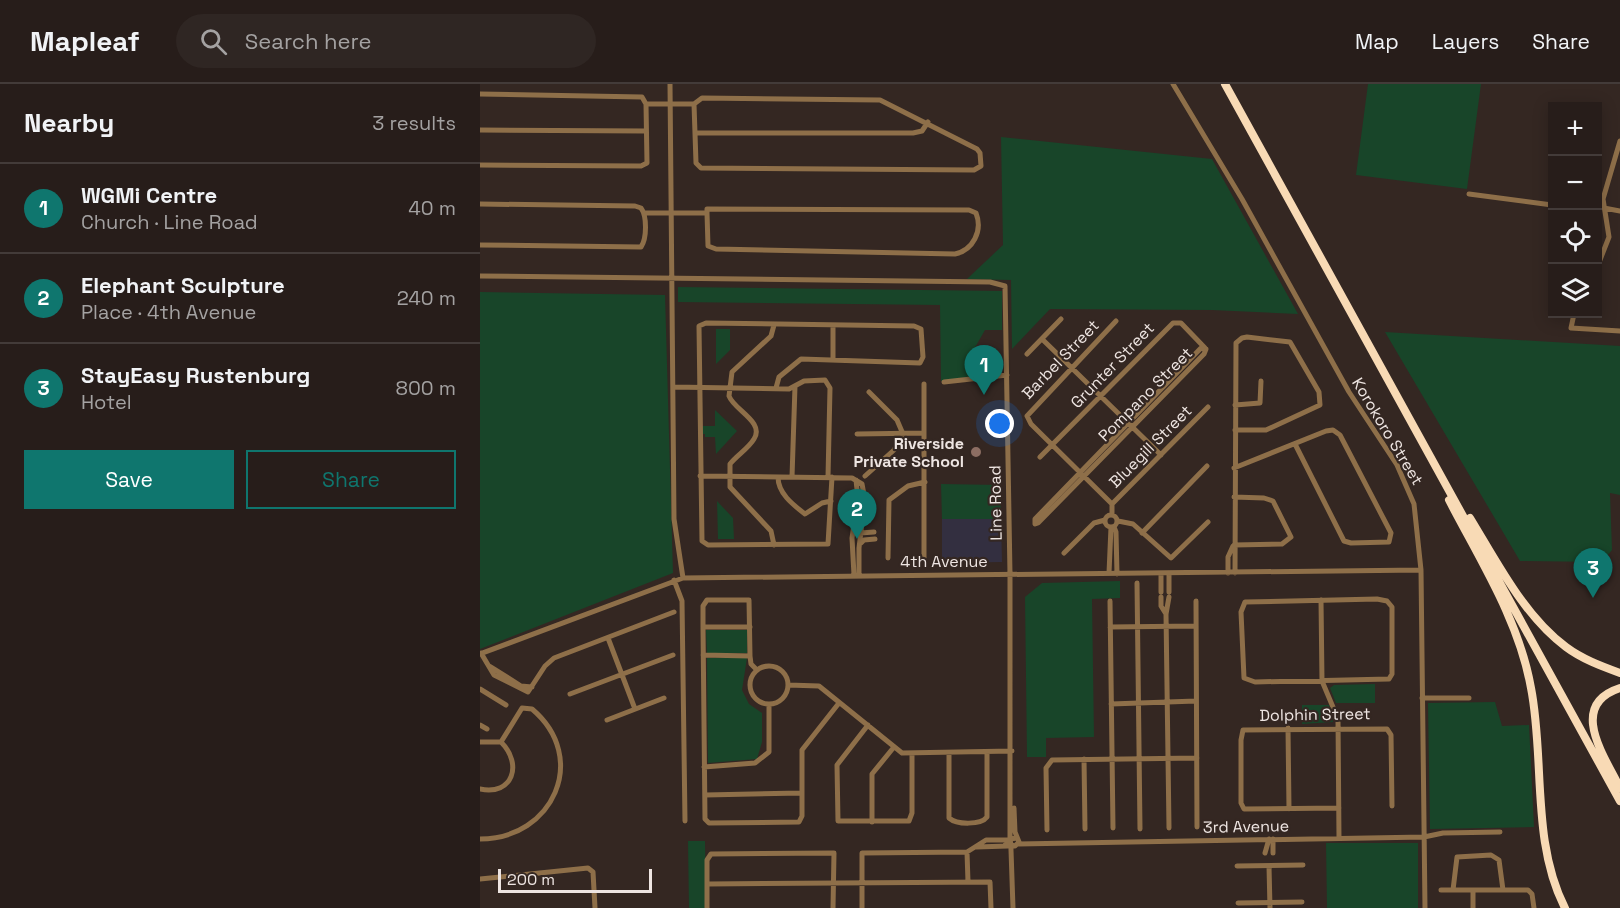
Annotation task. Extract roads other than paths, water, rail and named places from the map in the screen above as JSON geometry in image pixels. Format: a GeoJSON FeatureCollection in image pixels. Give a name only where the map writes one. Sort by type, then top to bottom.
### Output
{"type":"FeatureCollection","features":[{"type":"Feature","properties":{"kind":"highway"},"geometry":{"type":"LineString","coordinates":[[1225,84],[1620,801]]}},
{"type":"Feature","properties":{"kind":"highway"},"geometry":{"type":"LineString","coordinates":[[1378,362],[1391,394],[1496,590],[1521,647],[1533,699],[1549,863],[1565,908]]}},
{"type":"Feature","properties":{"kind":"highway"},"geometry":{"type":"LineString","coordinates":[[1418,436],[1539,623],[1574,653],[1620,673]]}},
{"type":"Feature","properties":{"kind":"highway"},"geometry":{"type":"LineString","coordinates":[[1620,688],[1602,698],[1595,708],[1592,722],[1596,741],[1620,788]]}},
{"type":"Feature","properties":{"kind":"street"},"geometry":{"type":"LineString","coordinates":[[670,84],[674,519],[683,578]]}},
{"type":"Feature","properties":{"kind":"street","name":"Korokoro Street"},"geometry":{"type":"LineString","coordinates":[[1173,84],[1242,199],[1349,392],[1408,484],[1418,520],[1421,570],[1425,908]]}},
{"type":"Feature","properties":{"kind":"street"},"geometry":{"type":"LineString","coordinates":[[480,94],[640,96],[644,98],[646,104],[647,163],[643,166],[480,165]]}},
{"type":"Feature","properties":{"kind":"street"},"geometry":{"type":"LineString","coordinates":[[646,104],[694,104],[702,98],[880,100],[928,122],[979,151],[980,168],[701,168],[696,163],[694,104]]}},
{"type":"Feature","properties":{"kind":"street"},"geometry":{"type":"LineString","coordinates":[[695,134],[913,133],[922,132],[928,122]]}},
{"type":"Feature","properties":{"kind":"street"},"geometry":{"type":"LineString","coordinates":[[480,130],[646,131]]}},
{"type":"Feature","properties":{"kind":"street"},"geometry":{"type":"LineString","coordinates":[[1598,264],[1609,237],[1604,199],[1620,141]]}},
{"type":"Feature","properties":{"kind":"street"},"geometry":{"type":"LineString","coordinates":[[1469,194],[1548,204]]}},
{"type":"Feature","properties":{"kind":"street"},"geometry":{"type":"LineString","coordinates":[[480,204],[635,206],[641,208],[645,213],[645,240],[641,247],[480,245]]}},
{"type":"Feature","properties":{"kind":"street"},"geometry":{"type":"LineString","coordinates":[[1604,208],[1620,211]]}},
{"type":"Feature","properties":{"kind":"street"},"geometry":{"type":"LineString","coordinates":[[707,209],[969,210],[976,213],[978,220],[973,243],[965,251],[955,254],[712,249],[708,246],[707,213],[707,209]]}},
{"type":"Feature","properties":{"kind":"street"},"geometry":{"type":"LineString","coordinates":[[645,213],[707,213]]}},
{"type":"Feature","properties":{"kind":"street"},"geometry":{"type":"LineString","coordinates":[[1602,216],[1608,222]]}},
{"type":"Feature","properties":{"kind":"street"},"geometry":{"type":"LineString","coordinates":[[480,276],[672,279]]}},
{"type":"Feature","properties":{"kind":"street","name":"Line Road"},"geometry":{"type":"LineString","coordinates":[[672,279],[990,282],[1001,283],[1007,289],[1013,908]]}},
{"type":"Feature","properties":{"kind":"street"},"geometry":{"type":"LineString","coordinates":[[1573,318],[1571,328],[1620,331]]}},
{"type":"Feature","properties":{"kind":"street"},"geometry":{"type":"LineString","coordinates":[[1027,354],[1061,319]]}},
{"type":"Feature","properties":{"kind":"street","name":"Barbel Street"},"geometry":{"type":"LineString","coordinates":[[1052,445],[1031,424],[1027,416],[1116,321]]}},
{"type":"Feature","properties":{"kind":"street","name":"Grunter Street"},"geometry":{"type":"LineString","coordinates":[[1040,457],[1175,322],[1183,325],[1205,348]]}},
{"type":"Feature","properties":{"kind":"street"},"geometry":{"type":"LineString","coordinates":[[673,387],[698,387],[729,387],[776,388],[795,386],[809,380],[825,381],[830,384],[831,501],[828,544],[708,545],[702,541],[700,476],[698,387],[697,333],[702,324],[918,327],[922,332],[923,357],[920,363],[878,360],[798,360],[779,377],[776,388]]}},
{"type":"Feature","properties":{"kind":"street"},"geometry":{"type":"LineString","coordinates":[[774,325],[771,336],[732,372],[729,387],[729,399],[755,424],[757,431],[753,442],[730,464],[730,487],[771,531],[774,545]]}},
{"type":"Feature","properties":{"kind":"street"},"geometry":{"type":"LineString","coordinates":[[833,325],[833,359]]}},
{"type":"Feature","properties":{"kind":"street"},"geometry":{"type":"LineString","coordinates":[[1232,573],[1235,348],[1242,338],[1290,342],[1296,348],[1321,399],[1317,407],[1271,429],[1235,430]]}},
{"type":"Feature","properties":{"kind":"street"},"geometry":{"type":"LineString","coordinates":[[1042,339],[1161,455]]}},
{"type":"Feature","properties":{"kind":"street","name":"Pompano Street"},"geometry":{"type":"LineString","coordinates":[[1045,513],[1205,348]]}},
{"type":"Feature","properties":{"kind":"street"},"geometry":{"type":"LineString","coordinates":[[944,382],[1007,375]]}},
{"type":"Feature","properties":{"kind":"street"},"geometry":{"type":"LineString","coordinates":[[1236,405],[1260,403],[1262,381]]}},
{"type":"Feature","properties":{"kind":"street"},"geometry":{"type":"LineString","coordinates":[[924,384],[924,558]]}},
{"type":"Feature","properties":{"kind":"street"},"geometry":{"type":"LineString","coordinates":[[792,477],[795,386]]}},
{"type":"Feature","properties":{"kind":"street"},"geometry":{"type":"LineString","coordinates":[[866,476],[897,446],[903,434],[897,420],[869,392]]}},
{"type":"Feature","properties":{"kind":"street","name":"Bluegill Street"},"geometry":{"type":"LineString","coordinates":[[1112,504],[1208,407]]}},
{"type":"Feature","properties":{"kind":"street"},"geometry":{"type":"LineString","coordinates":[[1234,468],[1329,430],[1338,433],[1391,533],[1389,542],[1351,543],[1344,541],[1295,444]]}},
{"type":"Feature","properties":{"kind":"street"},"geometry":{"type":"LineString","coordinates":[[857,434],[924,433]]}},
{"type":"Feature","properties":{"kind":"street"},"geometry":{"type":"LineString","coordinates":[[1052,445],[1112,504],[1112,514],[1118,521],[1129,522],[1170,558],[1208,522]]}},
{"type":"Feature","properties":{"kind":"street"},"geometry":{"type":"LineString","coordinates":[[1142,533],[1207,466]]}},
{"type":"Feature","properties":{"kind":"street"},"geometry":{"type":"LineString","coordinates":[[700,476],[855,478],[862,484],[865,503],[856,575]]}},
{"type":"Feature","properties":{"kind":"street"},"geometry":{"type":"LineString","coordinates":[[778,477],[779,489],[803,513],[808,514],[822,503],[831,501]]}},
{"type":"Feature","properties":{"kind":"street"},"geometry":{"type":"LineString","coordinates":[[855,478],[857,502],[852,538],[856,575]]}},
{"type":"Feature","properties":{"kind":"street"},"geometry":{"type":"LineString","coordinates":[[888,558],[887,532],[890,498],[908,486],[925,482]]}},
{"type":"Feature","properties":{"kind":"street"},"geometry":{"type":"LineString","coordinates":[[1234,497],[1264,498],[1273,501],[1291,537],[1282,544],[1234,545]]}},
{"type":"Feature","properties":{"kind":"street"},"geometry":{"type":"LineString","coordinates":[[1064,554],[1094,523],[1105,520],[1112,514]]}},
{"type":"Feature","properties":{"kind":"street"},"geometry":{"type":"LineString","coordinates":[[1105,520],[1116,532],[1117,574]]}},
{"type":"Feature","properties":{"kind":"street"},"geometry":{"type":"LineString","coordinates":[[1109,573],[1112,527],[1118,521]]}},
{"type":"Feature","properties":{"kind":"street"},"geometry":{"type":"LineString","coordinates":[[861,543],[887,532]]}},
{"type":"Feature","properties":{"kind":"street"},"geometry":{"type":"LineString","coordinates":[[852,538],[861,533],[888,539]]}},
{"type":"Feature","properties":{"kind":"street","name":"4th Avenue"},"geometry":{"type":"LineString","coordinates":[[482,653],[683,578],[1421,570]]}},
{"type":"Feature","properties":{"kind":"street"},"geometry":{"type":"LineString","coordinates":[[1161,574],[1161,606],[1166,614]]}},
{"type":"Feature","properties":{"kind":"street"},"geometry":{"type":"LineString","coordinates":[[1169,574],[1166,614],[1169,828]]}},
{"type":"Feature","properties":{"kind":"street"},"geometry":{"type":"LineString","coordinates":[[674,580],[682,601],[685,821]]}},
{"type":"Feature","properties":{"kind":"street"},"geometry":{"type":"LineString","coordinates":[[1137,583],[1140,829]]}},
{"type":"Feature","properties":{"kind":"street"},"geometry":{"type":"LineString","coordinates":[[757,670],[751,664],[750,656],[751,603],[743,598],[707,600],[703,606],[704,767],[705,819],[709,823],[796,823],[802,816],[802,750],[839,703]]}},
{"type":"Feature","properties":{"kind":"street"},"geometry":{"type":"LineString","coordinates":[[1321,600],[1322,681],[1337,713],[1339,838]]}},
{"type":"Feature","properties":{"kind":"street"},"geometry":{"type":"LineString","coordinates":[[1321,600],[1383,600],[1390,603],[1392,612],[1391,677],[1384,680],[1322,681],[1255,682],[1246,680],[1242,674],[1243,604],[1254,601],[1321,600]]}},
{"type":"Feature","properties":{"kind":"street"},"geometry":{"type":"LineString","coordinates":[[1110,601],[1113,828]]}},
{"type":"Feature","properties":{"kind":"street"},"geometry":{"type":"LineString","coordinates":[[1196,601],[1197,827]]}},
{"type":"Feature","properties":{"kind":"street"},"geometry":{"type":"LineString","coordinates":[[482,653],[491,667],[505,677],[524,688],[531,687],[548,661],[674,612]]}},
{"type":"Feature","properties":{"kind":"street"},"geometry":{"type":"LineString","coordinates":[[1110,627],[1196,626]]}},
{"type":"Feature","properties":{"kind":"street"},"geometry":{"type":"LineString","coordinates":[[703,627],[750,627]]}},
{"type":"Feature","properties":{"kind":"street"},"geometry":{"type":"LineString","coordinates":[[608,638],[635,709]]}},
{"type":"Feature","properties":{"kind":"street"},"geometry":{"type":"LineString","coordinates":[[570,694],[673,655]]}},
{"type":"Feature","properties":{"kind":"street"},"geometry":{"type":"LineString","coordinates":[[703,655],[750,656]]}},
{"type":"Feature","properties":{"kind":"street"},"geometry":{"type":"LineString","coordinates":[[767,666],[777,667],[785,675],[788,685],[782,698],[769,704],[758,700],[751,691],[750,679],[757,670],[767,666]]}},
{"type":"Feature","properties":{"kind":"street"},"geometry":{"type":"LineString","coordinates":[[788,685],[814,684],[902,753],[1012,752]]}},
{"type":"Feature","properties":{"kind":"street"},"geometry":{"type":"LineString","coordinates":[[480,689],[506,705]]}},
{"type":"Feature","properties":{"kind":"street"},"geometry":{"type":"LineString","coordinates":[[607,720],[664,698]]}},
{"type":"Feature","properties":{"kind":"street"},"geometry":{"type":"LineString","coordinates":[[1422,698],[1469,698]]}},
{"type":"Feature","properties":{"kind":"street"},"geometry":{"type":"LineString","coordinates":[[1111,704],[1196,702]]}},
{"type":"Feature","properties":{"kind":"street"},"geometry":{"type":"LineString","coordinates":[[704,767],[755,763],[769,752],[769,704]]}},
{"type":"Feature","properties":{"kind":"street"},"geometry":{"type":"LineString","coordinates":[[480,839],[508,836],[534,822],[549,805],[558,784],[561,763],[557,744],[546,723],[532,709],[522,708],[501,742]]}},
{"type":"Feature","properties":{"kind":"street"},"geometry":{"type":"LineString","coordinates":[[480,725],[487,729]]}},
{"type":"Feature","properties":{"kind":"street"},"geometry":{"type":"LineString","coordinates":[[868,725],[837,765],[837,817],[842,822],[907,822],[911,819],[912,754]]}},
{"type":"Feature","properties":{"kind":"street","name":"Dolphin Street"},"geometry":{"type":"LineString","coordinates":[[1289,809],[1244,809],[1241,782],[1243,730],[1338,727],[1387,729],[1391,735],[1392,806]]}},
{"type":"Feature","properties":{"kind":"street"},"geometry":{"type":"LineString","coordinates":[[1288,728],[1289,809],[1339,808]]}},
{"type":"Feature","properties":{"kind":"street"},"geometry":{"type":"LineString","coordinates":[[480,742],[501,742]]}},
{"type":"Feature","properties":{"kind":"street"},"geometry":{"type":"LineString","coordinates":[[480,789],[497,789],[510,779],[513,772],[512,756],[501,742]]}},
{"type":"Feature","properties":{"kind":"street"},"geometry":{"type":"LineString","coordinates":[[872,822],[872,774],[894,747]]}},
{"type":"Feature","properties":{"kind":"street"},"geometry":{"type":"LineString","coordinates":[[949,754],[949,818],[955,822],[980,822],[987,817],[987,753]]}},
{"type":"Feature","properties":{"kind":"street"},"geometry":{"type":"LineString","coordinates":[[1047,830],[1047,765],[1056,759],[1197,758]]}},
{"type":"Feature","properties":{"kind":"street"},"geometry":{"type":"LineString","coordinates":[[1084,759],[1085,829]]}},
{"type":"Feature","properties":{"kind":"street"},"geometry":{"type":"LineString","coordinates":[[705,795],[801,793]]}},
{"type":"Feature","properties":{"kind":"street","name":"3rd Avenue"},"geometry":{"type":"LineString","coordinates":[[967,852],[986,840],[1013,843],[1067,843],[1424,837],[1443,833],[1500,832]]}},
{"type":"Feature","properties":{"kind":"street"},"geometry":{"type":"LineString","coordinates":[[1269,905],[1269,866],[1266,855],[1271,839]]}},
{"type":"Feature","properties":{"kind":"street"},"geometry":{"type":"LineString","coordinates":[[1269,866],[1273,855],[1271,839]]}},
{"type":"Feature","properties":{"kind":"street"},"geometry":{"type":"LineString","coordinates":[[862,908],[862,852],[967,852],[968,882]]}},
{"type":"Feature","properties":{"kind":"street"},"geometry":{"type":"LineString","coordinates":[[707,908],[707,860],[711,854],[834,853],[833,908]]}},
{"type":"Feature","properties":{"kind":"street"},"geometry":{"type":"LineString","coordinates":[[1453,890],[1455,860],[1466,855],[1497,858],[1503,890]]}},
{"type":"Feature","properties":{"kind":"street"},"geometry":{"type":"LineString","coordinates":[[1237,866],[1304,865]]}},
{"type":"Feature","properties":{"kind":"street"},"geometry":{"type":"LineString","coordinates":[[480,879],[588,868],[593,872],[595,908]]}},
{"type":"Feature","properties":{"kind":"street"},"geometry":{"type":"LineString","coordinates":[[708,884],[990,882],[991,908]]}},
{"type":"Feature","properties":{"kind":"street"},"geometry":{"type":"LineString","coordinates":[[1441,890],[1528,890],[1532,894],[1534,908]]}},
{"type":"Feature","properties":{"kind":"street"},"geometry":{"type":"LineString","coordinates":[[1473,890],[1473,908]]}},
{"type":"Feature","properties":{"kind":"street"},"geometry":{"type":"LineString","coordinates":[[1238,903],[1269,905],[1302,902]]}},
{"type":"Feature","properties":{"kind":"place","name":"WGMi Centre"},"geometry":{"type":"Point","coordinates":[984,395]}},
{"type":"Feature","properties":{"kind":"place","name":"Riverside Private School"},"geometry":{"type":"Point","coordinates":[976,452]}},
{"type":"Feature","properties":{"kind":"place","name":"Elephant Sculpture"},"geometry":{"type":"Point","coordinates":[857,539]}},
{"type":"Feature","properties":{"kind":"place","name":"StayEasy Rustenburg"},"geometry":{"type":"Point","coordinates":[1593,598]}}]}
